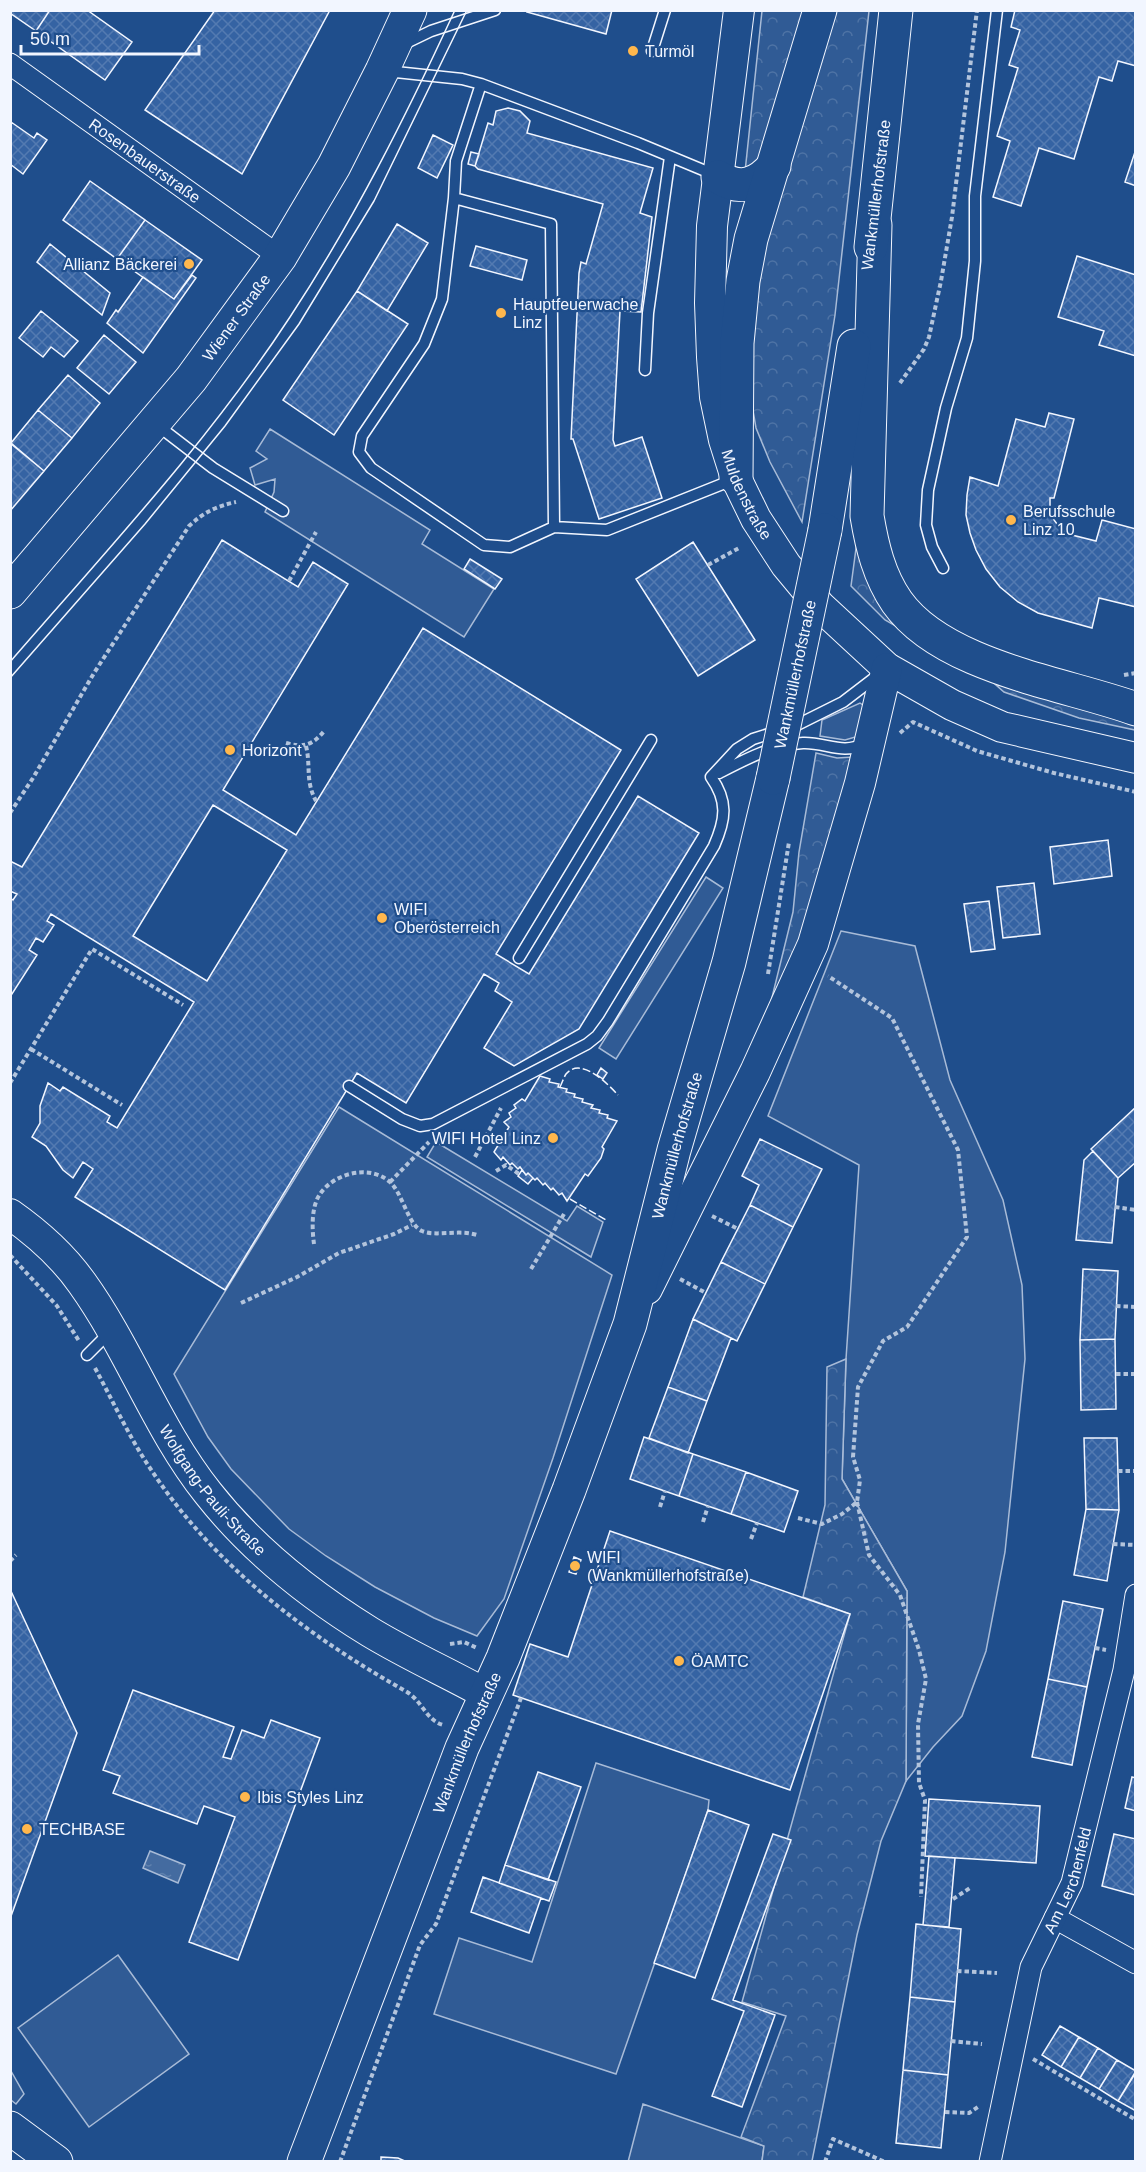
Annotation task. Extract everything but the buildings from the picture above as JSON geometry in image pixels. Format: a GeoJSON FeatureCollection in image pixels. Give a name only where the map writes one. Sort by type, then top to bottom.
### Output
{"type":"FeatureCollection","features":[{"type":"Feature","properties":{"kind":"main road","name":"Wiener Straße"},"geometry":{"type":"LineString","coordinates":[[10,592],[191,379],[280,257],[334,166],[410,10]]}},
{"type":"Feature","properties":{"kind":"main road"},"geometry":{"type":"LineString","coordinates":[[736,478],[737,343],[742,281],[751,239],[820,10]]}},
{"type":"Feature","properties":{"kind":"main road","name":"Wankmüllerhofstraße"},"geometry":{"type":"LineString","coordinates":[[630,1324],[674,1150],[729,962],[773,778],[825,530],[875,225],[896,10]]}},
{"type":"Feature","properties":{"kind":"main road","name":"Muldenstraße"},"geometry":{"type":"LineString","coordinates":[[736,13],[712,226],[710,303],[712,357],[720,419],[736,478],[756,519],[786,566],[819,606],[887,668],[952,705],[1002,727],[1136,758]]}},
{"type":"Feature","properties":{"kind":"main road"},"geometry":{"type":"LineString","coordinates":[[718,177],[741,184],[753,184],[764,177],[774,166]]}},
{"type":"Feature","properties":{"kind":"main road"},"geometry":{"type":"LineString","coordinates":[[875,225],[867,516],[872,545],[882,575],[898,603],[921,627],[949,647],[982,662],[1136,710]]}},
{"type":"Feature","properties":{"kind":"main road","name":"Wankmüllerhofstraße"},"geometry":{"type":"LineString","coordinates":[[304,2162],[462,1748],[503,1658],[630,1324],[755,1072],[813,944],[872,734],[887,668]]}},
{"type":"Feature","properties":{"kind":"main road","name":"Wolfgang-Pauli-Straße"},"geometry":{"type":"LineString","coordinates":[[10,1214],[33,1230],[81,1281],[112,1330],[183,1457],[208,1493],[261,1550],[303,1585],[370,1632],[486,1694]]}},
{"type":"Feature","properties":{"kind":"main road"},"geometry":{"type":"LineString","coordinates":[[10,2128],[56,2162]]}},
{"type":"Feature","properties":{"kind":"street","name":"Rosenbauerstraße"},"geometry":{"type":"LineString","coordinates":[[10,64],[280,257]]}},
{"type":"Feature","properties":{"kind":"street","name":"Am Lerchenfeld"},"geometry":{"type":"LineString","coordinates":[[990,2162],[1031,1967],[1072,1883],[1124,1670],[1136,1595]]}},
{"type":"Feature","properties":{"kind":"street"},"geometry":{"type":"LineString","coordinates":[[1055,1918],[1136,1963]]}},
{"type":"Feature","properties":{"kind":"lane"},"geometry":{"type":"LineString","coordinates":[[387,60],[431,31],[495,10]]}},
{"type":"Feature","properties":{"kind":"lane"},"geometry":{"type":"LineString","coordinates":[[651,51],[665,10]]}},
{"type":"Feature","properties":{"kind":"lane"},"geometry":{"type":"LineString","coordinates":[[943,568],[932,547],[926,525],[928,490],[946,408],[967,338],[975,261],[975,196],[997,10]]}},
{"type":"Feature","properties":{"kind":"lane"},"geometry":{"type":"LineString","coordinates":[[387,60],[481,84],[638,143],[718,177]]}},
{"type":"Feature","properties":{"kind":"lane"},"geometry":{"type":"LineString","coordinates":[[481,84],[456,161],[442,298],[424,344],[362,436],[359,452],[371,468],[484,545],[510,547],[554,527],[607,530],[736,478]]}},
{"type":"Feature","properties":{"kind":"lane"},"geometry":{"type":"LineString","coordinates":[[645,370],[648,313],[670,157]]}},
{"type":"Feature","properties":{"kind":"lane"},"geometry":{"type":"LineString","coordinates":[[454,198],[551,224],[554,527]]}},
{"type":"Feature","properties":{"kind":"lane"},"geometry":{"type":"LineString","coordinates":[[154,422],[213,468],[283,511]]}},
{"type":"Feature","properties":{"kind":"lane"},"geometry":{"type":"LineString","coordinates":[[711,777],[737,749],[753,739],[797,725],[843,702],[862,690],[887,668]]}},
{"type":"Feature","properties":{"kind":"lane"},"geometry":{"type":"LineString","coordinates":[[711,777],[772,748],[804,743],[844,750],[853,749],[862,745],[872,734]]}},
{"type":"Feature","properties":{"kind":"lane"},"geometry":{"type":"LineString","coordinates":[[519,958],[651,740]]}},
{"type":"Feature","properties":{"kind":"lane"},"geometry":{"type":"LineString","coordinates":[[349,1086],[402,1119],[420,1126],[433,1124],[587,1044],[597,1036],[721,831],[724,812],[720,791],[711,777]]}},
{"type":"Feature","properties":{"kind":"lane"},"geometry":{"type":"LineString","coordinates":[[87,1355],[112,1330]]}},
{"type":"Feature","properties":{"kind":"path"},"geometry":{"type":"LineString","coordinates":[[898,386],[924,350],[932,326],[952,217],[977,10]]}},
{"type":"Feature","properties":{"kind":"path"},"geometry":{"type":"LineString","coordinates":[[10,813],[94,673],[189,526],[202,514],[219,505],[263,499]]}},
{"type":"Feature","properties":{"kind":"path"},"geometry":{"type":"LineString","coordinates":[[289,581],[316,532]]}},
{"type":"Feature","properties":{"kind":"path"},"geometry":{"type":"LineString","coordinates":[[708,566],[739,549]]}},
{"type":"Feature","properties":{"kind":"path"},"geometry":{"type":"LineString","coordinates":[[914,722],[977,751],[1054,773],[1136,792]]}},
{"type":"Feature","properties":{"kind":"path"},"geometry":{"type":"LineString","coordinates":[[286,743],[306,746],[325,730]]}},
{"type":"Feature","properties":{"kind":"path"},"geometry":{"type":"LineString","coordinates":[[306,746],[308,779],[316,801]]}},
{"type":"Feature","properties":{"kind":"path"},"geometry":{"type":"LineString","coordinates":[[767,978],[776,935],[790,832]]}},
{"type":"Feature","properties":{"kind":"path"},"geometry":{"type":"LineString","coordinates":[[10,1083],[92,949],[183,1005]]}},
{"type":"Feature","properties":{"kind":"path"},"geometry":{"type":"LineString","coordinates":[[820,970],[892,1018],[958,1150],[967,1237],[907,1327],[883,1341],[858,1387],[852,1457],[860,1480],[857,1502],[869,1555],[900,1595],[919,1650],[926,1679],[921,1696],[918,1742],[919,1783],[925,1800],[921,1897]]}},
{"type":"Feature","properties":{"kind":"path"},"geometry":{"type":"LineString","coordinates":[[31,1049],[122,1105]]}},
{"type":"Feature","properties":{"kind":"path"},"geometry":{"type":"LineString","coordinates":[[475,1157],[516,1081]]}},
{"type":"Feature","properties":{"kind":"path"},"geometry":{"type":"LineString","coordinates":[[390,1182],[430,1142]]}},
{"type":"Feature","properties":{"kind":"path"},"geometry":{"type":"LineString","coordinates":[[496,1171],[506,1165],[519,1174]]}},
{"type":"Feature","properties":{"kind":"path"},"geometry":{"type":"LineString","coordinates":[[314,1244],[312,1228],[320,1194],[347,1174],[363,1172],[378,1175],[390,1182],[406,1206],[412,1225],[422,1231],[432,1233],[465,1231],[477,1235]]}},
{"type":"Feature","properties":{"kind":"path"},"geometry":{"type":"LineString","coordinates":[[706,1226],[716,1205]]}},
{"type":"Feature","properties":{"kind":"path"},"geometry":{"type":"LineString","coordinates":[[1115,1207],[1136,1210]]}},
{"type":"Feature","properties":{"kind":"path"},"geometry":{"type":"LineString","coordinates":[[531,1269],[564,1214]]}},
{"type":"Feature","properties":{"kind":"path"},"geometry":{"type":"LineString","coordinates":[[711,1216],[738,1229]]}},
{"type":"Feature","properties":{"kind":"path"},"geometry":{"type":"LineString","coordinates":[[242,1303],[297,1277],[339,1253],[394,1234],[412,1225]]}},
{"type":"Feature","properties":{"kind":"path"},"geometry":{"type":"LineString","coordinates":[[675,1289],[680,1279],[706,1293]]}},
{"type":"Feature","properties":{"kind":"path"},"geometry":{"type":"LineString","coordinates":[[1116,1306],[1136,1307]]}},
{"type":"Feature","properties":{"kind":"path"},"geometry":{"type":"LineString","coordinates":[[1116,1374],[1136,1374]]}},
{"type":"Feature","properties":{"kind":"path"},"geometry":{"type":"LineString","coordinates":[[1118,1471],[1136,1471]]}},
{"type":"Feature","properties":{"kind":"path"},"geometry":{"type":"LineString","coordinates":[[660,1507],[665,1491]]}},
{"type":"Feature","properties":{"kind":"path"},"geometry":{"type":"LineString","coordinates":[[798,1518],[822,1524],[842,1514],[857,1502]]}},
{"type":"Feature","properties":{"kind":"path"},"geometry":{"type":"LineString","coordinates":[[703,1522],[708,1506]]}},
{"type":"Feature","properties":{"kind":"path"},"geometry":{"type":"LineString","coordinates":[[751,1539],[757,1523]]}},
{"type":"Feature","properties":{"kind":"path"},"geometry":{"type":"LineString","coordinates":[[1113,1544],[1136,1545]]}},
{"type":"Feature","properties":{"kind":"path"},"geometry":{"type":"LineString","coordinates":[[10,1561],[16,1555]]}},
{"type":"Feature","properties":{"kind":"path"},"geometry":{"type":"LineString","coordinates":[[340,2162],[420,1945],[436,1924],[521,1698]]}},
{"type":"Feature","properties":{"kind":"path"},"geometry":{"type":"LineString","coordinates":[[953,1899],[970,1888]]}},
{"type":"Feature","properties":{"kind":"path"},"geometry":{"type":"LineString","coordinates":[[957,1971],[997,1973]]}},
{"type":"Feature","properties":{"kind":"path"},"geometry":{"type":"LineString","coordinates":[[951,2041],[982,2044]]}},
{"type":"Feature","properties":{"kind":"path"},"geometry":{"type":"LineString","coordinates":[[1014,2048],[1136,2120]]}},
{"type":"Feature","properties":{"kind":"path"},"geometry":{"type":"LineString","coordinates":[[945,2112],[969,2113],[979,2107]]}},
{"type":"Feature","properties":{"kind":"path"},"geometry":{"type":"LineString","coordinates":[[825,2162],[833,2139],[885,2162]]}},
{"type":"Feature","properties":{"kind":"shaded area"},"geometry":{"type":"Polygon","coordinates":[[[270,429],[430,530],[422,544],[494,589],[464,637],[265,512],[274,492],[275,479],[255,485],[250,468],[267,459],[256,451],[270,429]]]}},
{"type":"Feature","properties":{"kind":"shaded area"},"geometry":{"type":"Polygon","coordinates":[[[860,703],[867,708],[859,736],[845,740],[820,736],[822,720],[860,703]]]}},
{"type":"Feature","properties":{"kind":"shaded area"},"geometry":{"type":"Polygon","coordinates":[[[706,877],[723,888],[616,1059],[599,1048],[706,877]]]}},
{"type":"Feature","properties":{"kind":"shaded area"},"geometry":{"type":"Polygon","coordinates":[[[841,931],[915,946],[950,1080],[1003,1200],[1022,1285],[1025,1359],[1005,1552],[986,1651],[962,1716],[906,1781],[907,1591],[842,1479],[846,1359],[859,1165],[768,1116],[841,931]]]}},
{"type":"Feature","properties":{"kind":"shaded area"},"geometry":{"type":"Polygon","coordinates":[[[339,1107],[612,1275],[553,1458],[504,1599],[477,1636],[434,1618],[375,1587],[289,1529],[231,1469],[208,1437],[174,1374],[339,1107]]]}},
{"type":"Feature","properties":{"kind":"shaded area"},"geometry":{"type":"Polygon","coordinates":[[[436,1142],[567,1221],[577,1206],[603,1222],[591,1257],[427,1157],[436,1142]]]}},
{"type":"Feature","properties":{"kind":"shaded area"},"geometry":{"type":"Polygon","coordinates":[[[596,1763],[709,1800],[708,1810],[616,2074],[434,2014],[459,1938],[532,1962],[596,1763]]]}},
{"type":"Feature","properties":{"kind":"shaded area"},"geometry":{"type":"Polygon","coordinates":[[[118,1955],[189,2054],[89,2127],[18,2028],[118,1955]]]}},
{"type":"Feature","properties":{"kind":"shaded area"},"geometry":{"type":"Polygon","coordinates":[[[11,2071],[24,2094],[16,2104],[11,2100],[11,2071]]]}},
{"type":"Feature","properties":{"kind":"shaded area"},"geometry":{"type":"Polygon","coordinates":[[[643,2104],[764,2146],[762,2161],[628,2162],[643,2104]]]}},
{"type":"Feature","properties":{"kind":"green space"},"geometry":{"type":"Polygon","coordinates":[[[762,11],[806,11],[762,163],[745,172],[762,11]]]}},
{"type":"Feature","properties":{"kind":"green space"},"geometry":{"type":"Polygon","coordinates":[[[833,11],[869,11],[835,315],[802,522],[770,462],[756,428],[746,370],[764,246],[833,11]]]}},
{"type":"Feature","properties":{"kind":"green space"},"geometry":{"type":"Polygon","coordinates":[[[857,541],[915,637],[885,620],[851,586],[857,541]]]}},
{"type":"Feature","properties":{"kind":"green space"},"geometry":{"type":"Polygon","coordinates":[[[996,685],[1055,692],[1135,718],[1135,730],[1079,718],[1004,692],[996,685]]]}},
{"type":"Feature","properties":{"kind":"green space"},"geometry":{"type":"Polygon","coordinates":[[[816,753],[837,758],[853,757],[812,912],[763,1034],[793,912],[799,852],[816,753]]]}},
{"type":"Feature","properties":{"kind":"green space"},"geometry":{"type":"Polygon","coordinates":[[[846,1359],[842,1479],[907,1591],[906,1781],[881,1841],[857,1935],[812,2161],[762,2161],[764,2146],[741,2137],[786,2016],[742,2002],[850,1614],[803,1597],[825,1505],[827,1367],[846,1359]]]}},
{"type":"Feature","properties":{"kind":"water"},"geometry":{"type":"Polygon","coordinates":[[[150,1851],[185,1865],[178,1883],[143,1868],[150,1851]]]}},
{"type":"Feature","properties":{"kind":"tram line"},"geometry":{"type":"LineString","coordinates":[[10,662],[156,494],[259,363],[336,243],[418,89],[455,10]]}},
{"type":"Feature","properties":{"kind":"tram line"},"geometry":{"type":"LineString","coordinates":[[10,678],[145,524],[225,426],[299,324],[374,201],[467,10]]}},
{"type":"Feature","properties":{"kind":"fence"},"geometry":{"type":"LineString","coordinates":[[560,1087],[566,1074],[572,1069],[579,1068],[594,1074],[618,1095]]}},
{"type":"Feature","properties":{"kind":"fence"},"geometry":{"type":"LineString","coordinates":[[570,1199],[606,1220]]}},
{"type":"Feature","properties":{"kind":"place","name":"Turmöl"},"geometry":{"type":"Point","coordinates":[633,51]}},
{"type":"Feature","properties":{"kind":"place","name":"Allianz Bäckerei"},"geometry":{"type":"Point","coordinates":[189,264]}},
{"type":"Feature","properties":{"kind":"place","name":"Hauptfeuerwache Linz"},"geometry":{"type":"Point","coordinates":[501,313]}},
{"type":"Feature","properties":{"kind":"place","name":"Berufsschule Linz 10"},"geometry":{"type":"Point","coordinates":[1011,520]}},
{"type":"Feature","properties":{"kind":"place","name":"Horizont"},"geometry":{"type":"Point","coordinates":[230,750]}},
{"type":"Feature","properties":{"kind":"place","name":"WIFI Oberösterreich"},"geometry":{"type":"Point","coordinates":[382,918]}},
{"type":"Feature","properties":{"kind":"place","name":"WIFI Hotel Linz"},"geometry":{"type":"Point","coordinates":[553,1138]}},
{"type":"Feature","properties":{"kind":"place","name":"WIFI (Wankmüllerhofstraße)"},"geometry":{"type":"Point","coordinates":[575,1566]}},
{"type":"Feature","properties":{"kind":"place","name":"ÖAMTC"},"geometry":{"type":"Point","coordinates":[679,1661]}},
{"type":"Feature","properties":{"kind":"place","name":"Ibis Styles Linz"},"geometry":{"type":"Point","coordinates":[245,1797]}},
{"type":"Feature","properties":{"kind":"place","name":"TECHBASE"},"geometry":{"type":"Point","coordinates":[27,1829]}}]}
